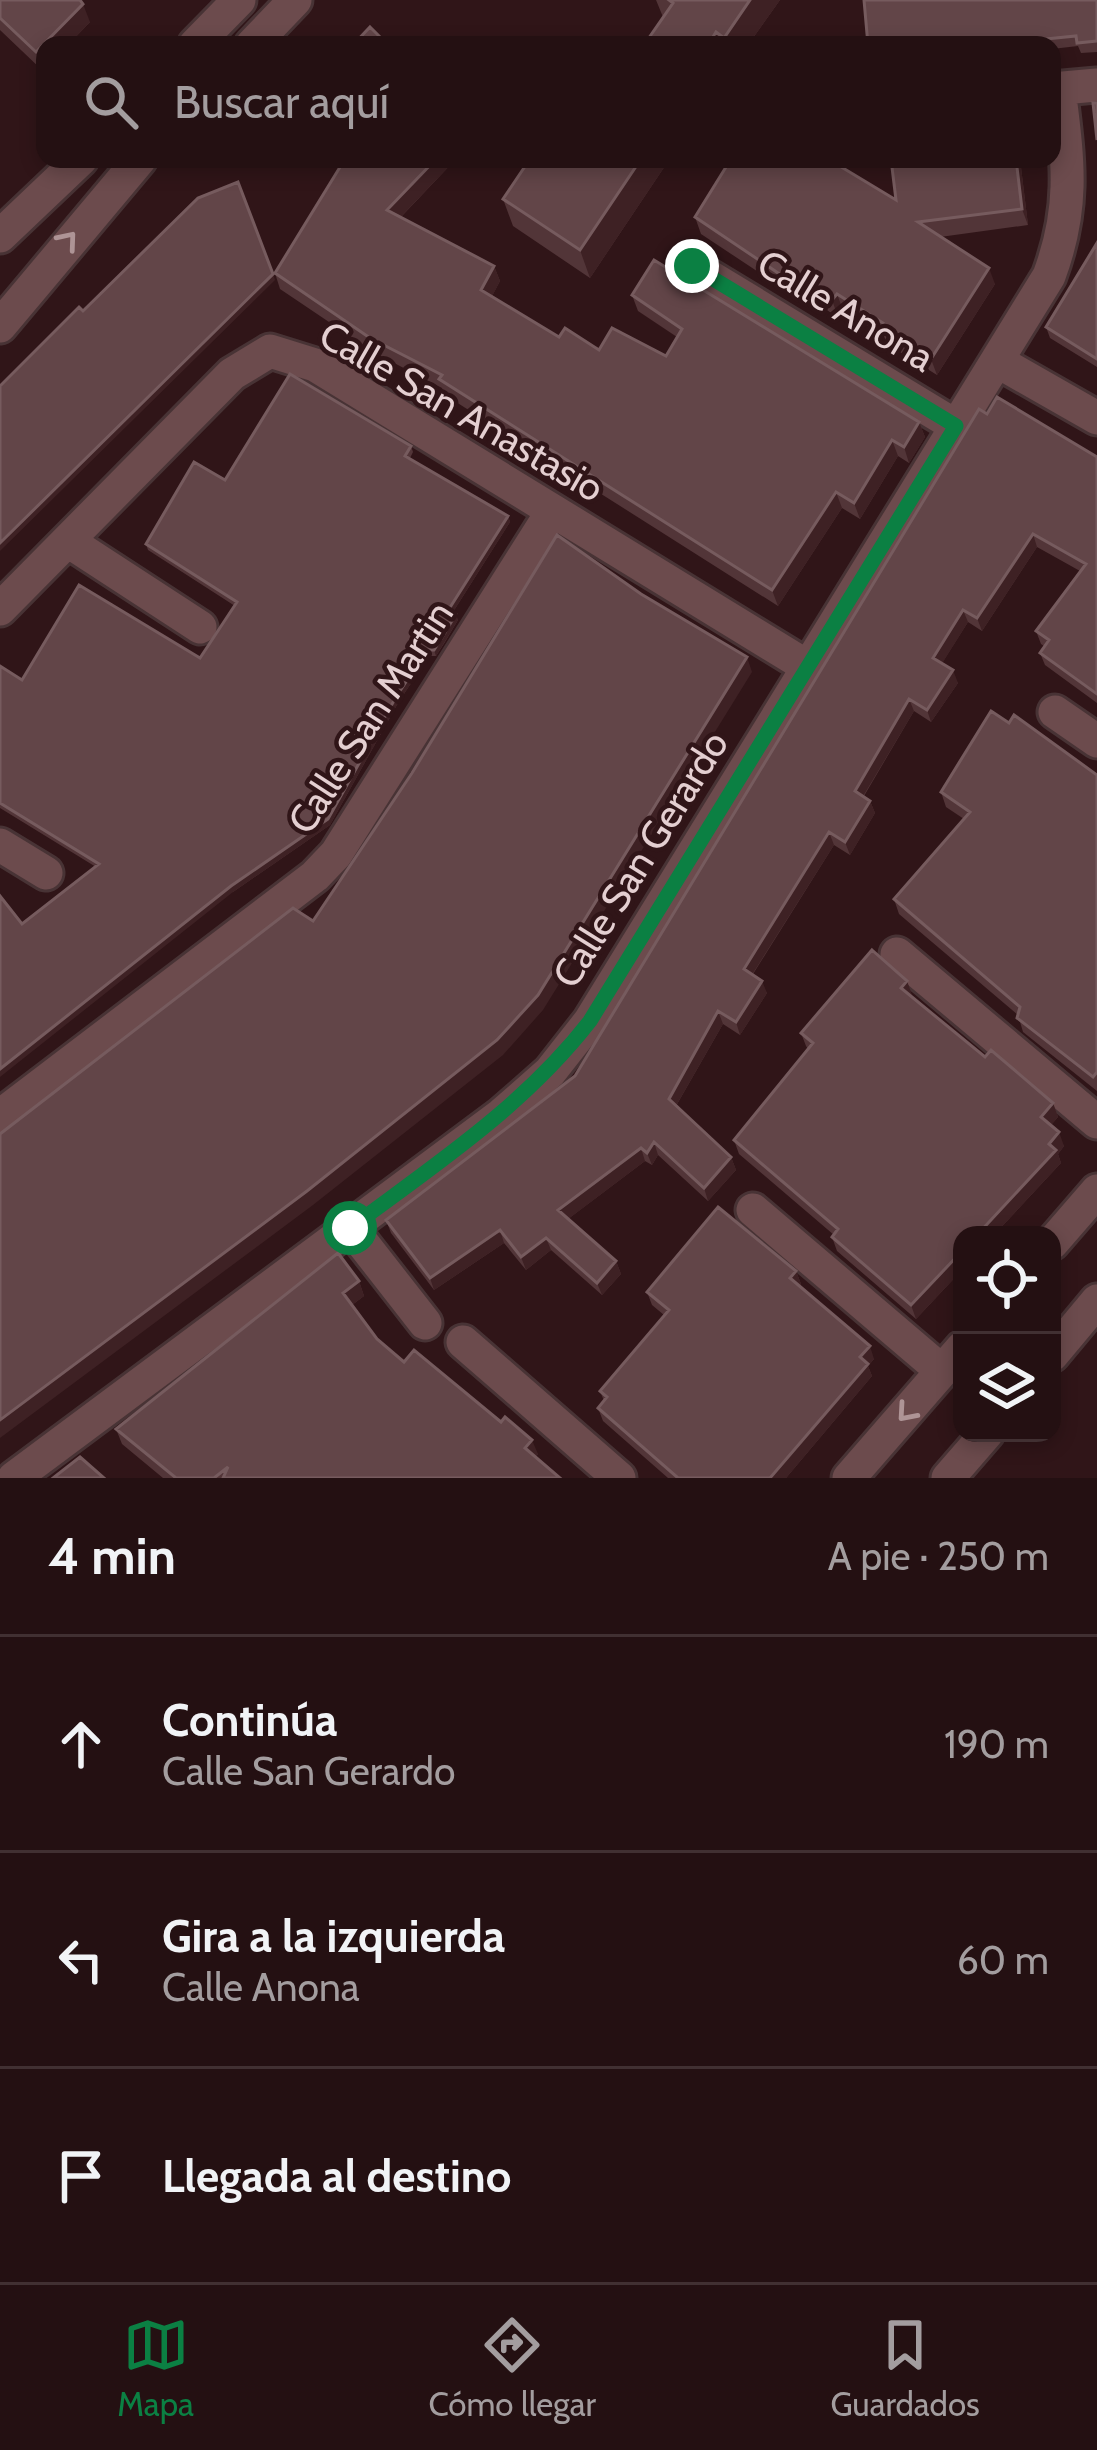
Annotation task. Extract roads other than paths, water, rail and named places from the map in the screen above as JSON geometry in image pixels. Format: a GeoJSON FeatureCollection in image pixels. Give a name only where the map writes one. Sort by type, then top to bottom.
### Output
{"type":"FeatureCollection","features":[{"type":"Feature","properties":{"kind":"street"},"geometry":{"type":"LineString","coordinates":[[204,36],[239,0]]}},
{"type":"Feature","properties":{"kind":"street"},"geometry":{"type":"LineString","coordinates":[[261,36],[295,0]]}},
{"type":"Feature","properties":{"kind":"street"},"geometry":{"type":"LineString","coordinates":[[1061,88],[1097,85]]}},
{"type":"Feature","properties":{"kind":"street","name":"Calle San Gerardo"},"geometry":{"type":"LineString","coordinates":[[14,1478],[501,1115],[550,1072],[590,1021],[1049,276],[1066,231],[1070,184],[1061,126]]}},
{"type":"Feature","properties":{"kind":"street"},"geometry":{"type":"LineString","coordinates":[[0,236],[72,168]]}},
{"type":"Feature","properties":{"kind":"street"},"geometry":{"type":"LineString","coordinates":[[0,326],[132,168]]}},
{"type":"Feature","properties":{"kind":"street","name":"Calle Anona"},"geometry":{"type":"LineString","coordinates":[[692,266],[956,426]]}},
{"type":"Feature","properties":{"kind":"street","name":"Calle San Anastasio"},"geometry":{"type":"LineString","coordinates":[[0,609],[232,374],[270,351],[315,365],[808,667]]}},
{"type":"Feature","properties":{"kind":"street"},"geometry":{"type":"LineString","coordinates":[[997,361],[1097,418]]}},
{"type":"Feature","properties":{"kind":"street","name":"Calle San Martin"},"geometry":{"type":"LineString","coordinates":[[0,1116],[315,876],[336,854],[552,512]]}},
{"type":"Feature","properties":{"kind":"street"},"geometry":{"type":"LineString","coordinates":[[68,541],[200,627]]}},
{"type":"Feature","properties":{"kind":"street"},"geometry":{"type":"LineString","coordinates":[[1055,712],[1097,740]]}},
{"type":"Feature","properties":{"kind":"street"},"geometry":{"type":"LineString","coordinates":[[0,845],[46,873]]}},
{"type":"Feature","properties":{"kind":"street"},"geometry":{"type":"LineString","coordinates":[[897,954],[1097,1122]]}},
{"type":"Feature","properties":{"kind":"street"},"geometry":{"type":"LineString","coordinates":[[1061,1233],[1097,1191]]}},
{"type":"Feature","properties":{"kind":"street"},"geometry":{"type":"LineString","coordinates":[[753,1210],[952,1359],[849,1478]]}},
{"type":"Feature","properties":{"kind":"street"},"geometry":{"type":"LineString","coordinates":[[350,1228],[425,1323]]}},
{"type":"Feature","properties":{"kind":"street"},"geometry":{"type":"LineString","coordinates":[[1061,1344],[1097,1301]]}},
{"type":"Feature","properties":{"kind":"street"},"geometry":{"type":"LineString","coordinates":[[463,1342],[619,1478]]}},
{"type":"Feature","properties":{"kind":"street"},"geometry":{"type":"LineString","coordinates":[[948,1478],[978,1442]]}}]}
